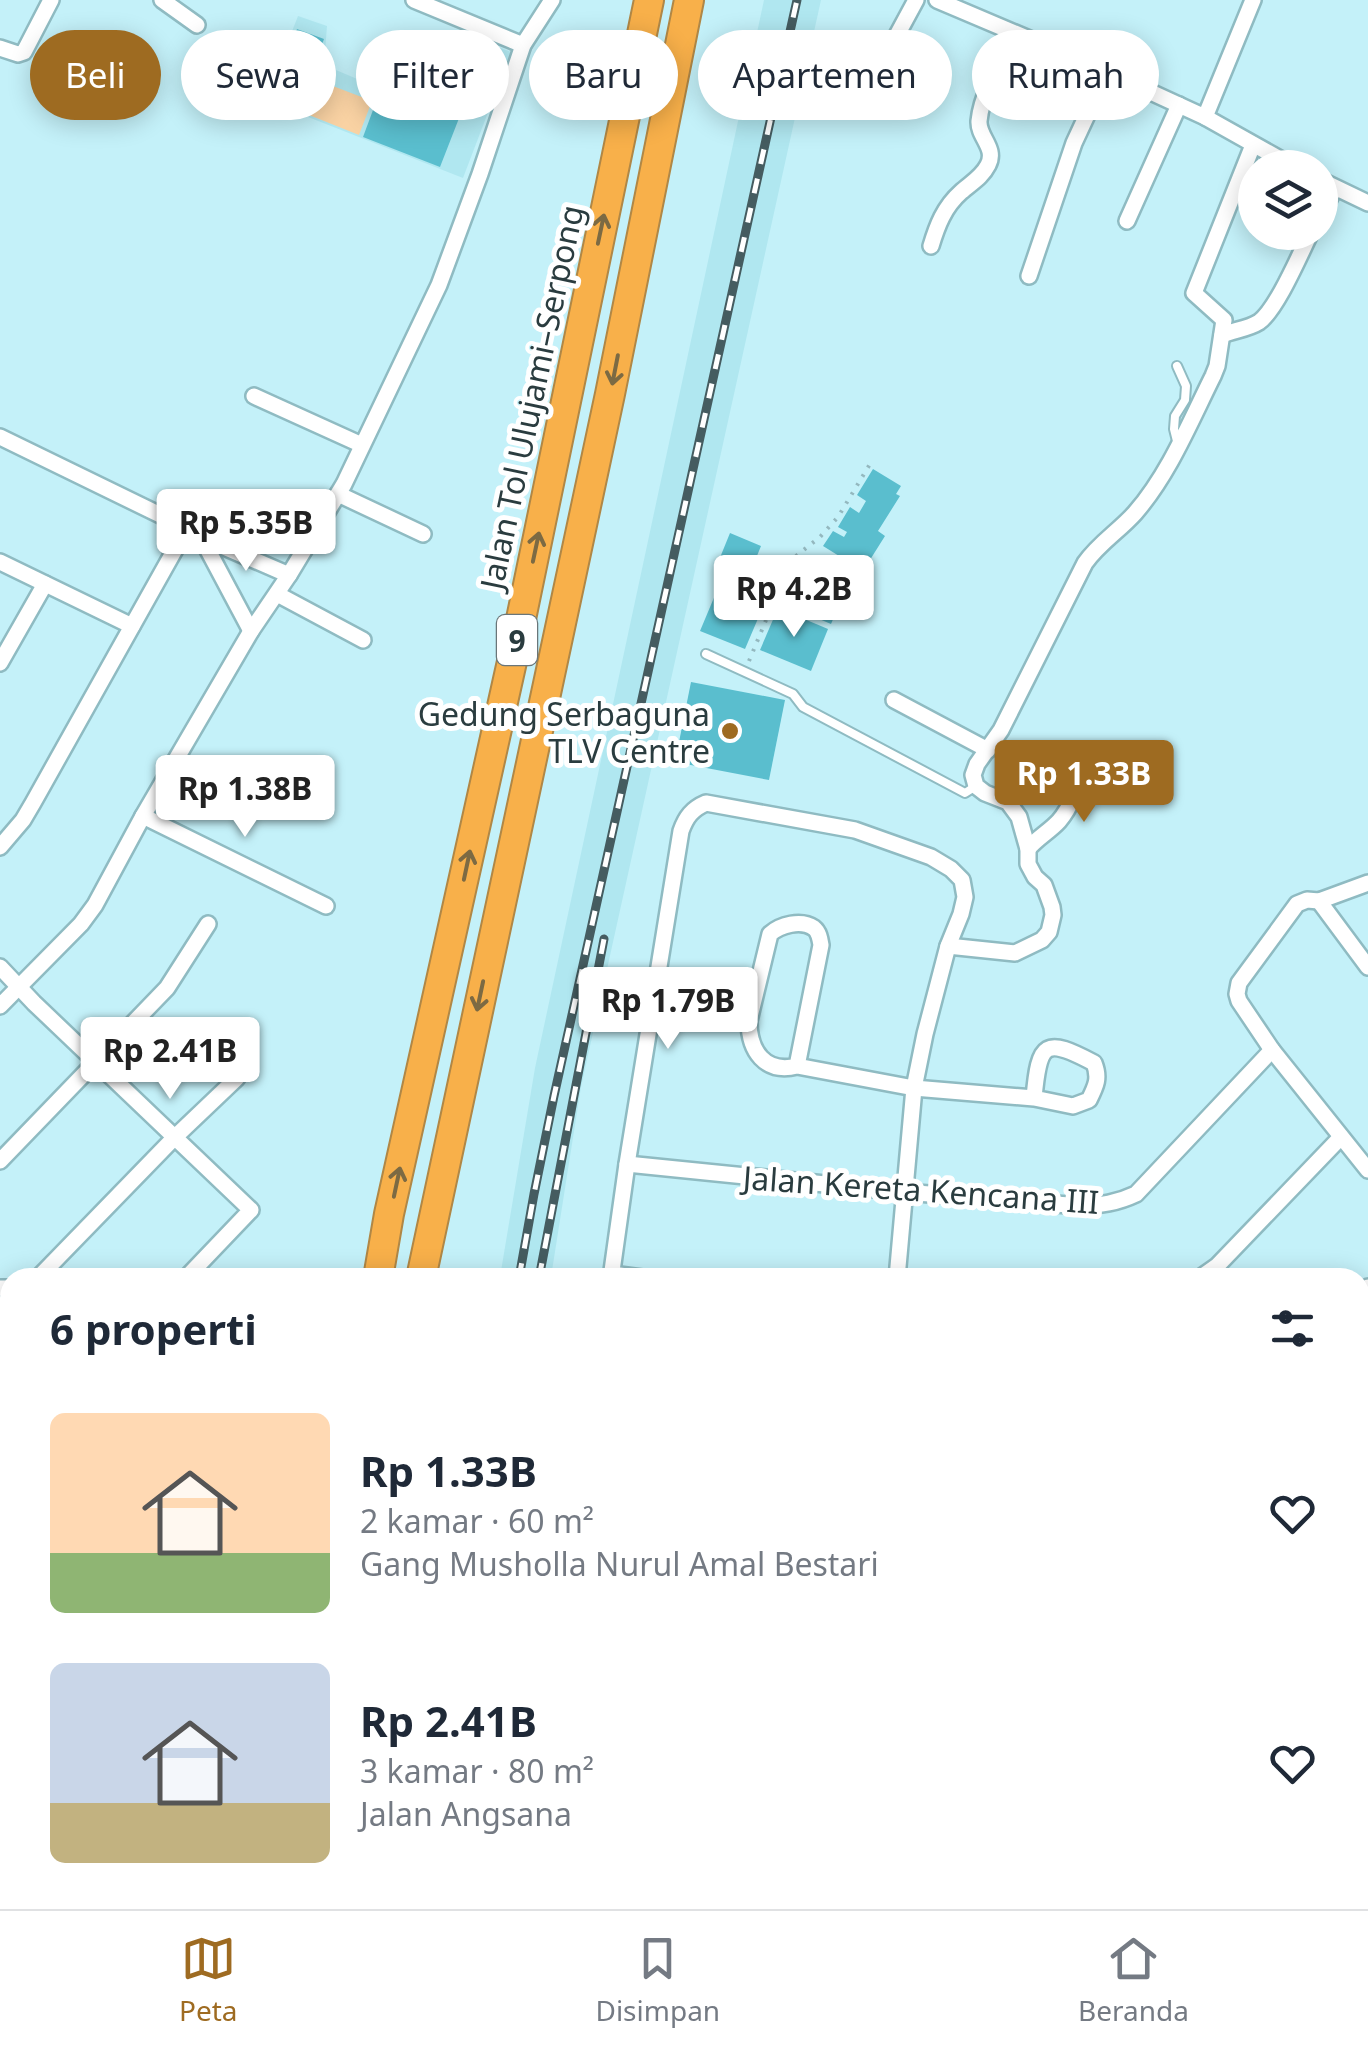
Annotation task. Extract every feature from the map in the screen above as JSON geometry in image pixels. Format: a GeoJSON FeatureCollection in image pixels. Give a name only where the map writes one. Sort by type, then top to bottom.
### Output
{"type":"FeatureCollection","features":[{"type":"Feature","properties":{"kind":"highway","name":"Jalan Tol Ulujami–Serpong"},"geometry":{"type":"LineString","coordinates":[[380,1268],[515,648],[648,0]]}},
{"type":"Feature","properties":{"kind":"highway","name":"9"},"geometry":{"type":"LineString","coordinates":[[423,1268],[610,394],[689,0]]}},
{"type":"Feature","properties":{"kind":"street"},"geometry":{"type":"LineString","coordinates":[[0,48],[24,52],[51,0]]}},
{"type":"Feature","properties":{"kind":"street"},"geometry":{"type":"LineString","coordinates":[[162,0],[197,25]]}},
{"type":"Feature","properties":{"kind":"street"},"geometry":{"type":"LineString","coordinates":[[414,0],[523,45]]}},
{"type":"Feature","properties":{"kind":"street"},"geometry":{"type":"LineString","coordinates":[[0,1006],[82,924],[251,631],[338,494],[440,285],[523,45],[552,0]]}},
{"type":"Feature","properties":{"kind":"street"},"geometry":{"type":"LineString","coordinates":[[900,30],[916,0]]}},
{"type":"Feature","properties":{"kind":"street"},"geometry":{"type":"LineString","coordinates":[[937,0],[972,7],[1009,30]]}},
{"type":"Feature","properties":{"kind":"street"},"geometry":{"type":"LineString","coordinates":[[1205,117],[1253,0]]}},
{"type":"Feature","properties":{"kind":"street"},"geometry":{"type":"LineString","coordinates":[[1159,96],[1262,150]]}},
{"type":"Feature","properties":{"kind":"street"},"geometry":{"type":"LineString","coordinates":[[1127,221],[1179,105]]}},
{"type":"Feature","properties":{"kind":"street"},"geometry":{"type":"LineString","coordinates":[[930,246],[945,210],[979,178],[991,158],[980,130],[981,120]]}},
{"type":"Feature","properties":{"kind":"street"},"geometry":{"type":"LineString","coordinates":[[1029,276],[1084,120]]}},
{"type":"Feature","properties":{"kind":"street"},"geometry":{"type":"LineString","coordinates":[[948,946],[1015,954],[1049,932],[1052,906],[1044,885],[1030,869],[1015,810],[1008,802],[976,786],[975,770],[1001,730],[1085,563],[1135,512],[1178,445],[1213,376],[1224,326],[1222,316],[1194,293],[1253,145]]}},
{"type":"Feature","properties":{"kind":"street"},"geometry":{"type":"LineString","coordinates":[[1338,189],[1368,203]]}},
{"type":"Feature","properties":{"kind":"street"},"geometry":{"type":"LineString","coordinates":[[1222,335],[1263,318],[1302,250]]}},
{"type":"Feature","properties":{"kind":"street"},"geometry":{"type":"LineString","coordinates":[[254,396],[362,446]]}},
{"type":"Feature","properties":{"kind":"street"},"geometry":{"type":"LineString","coordinates":[[0,437],[194,533],[289,574]]}},
{"type":"Feature","properties":{"kind":"street"},"geometry":{"type":"LineString","coordinates":[[338,494],[423,534]]}},
{"type":"Feature","properties":{"kind":"street"},"geometry":{"type":"LineString","coordinates":[[2,842],[33,803],[132,626],[194,533]]}},
{"type":"Feature","properties":{"kind":"street"},"geometry":{"type":"LineString","coordinates":[[194,533],[251,631]]}},
{"type":"Feature","properties":{"kind":"street"},"geometry":{"type":"LineString","coordinates":[[0,562],[132,626]]}},
{"type":"Feature","properties":{"kind":"street"},"geometry":{"type":"LineString","coordinates":[[0,663],[45,584]]}},
{"type":"Feature","properties":{"kind":"street"},"geometry":{"type":"LineString","coordinates":[[276,594],[362,640]]}},
{"type":"Feature","properties":{"kind":"street"},"geometry":{"type":"LineString","coordinates":[[894,700],[988,750]]}},
{"type":"Feature","properties":{"kind":"street"},"geometry":{"type":"LineString","coordinates":[[1028,849],[1062,818],[1084,766]]}},
{"type":"Feature","properties":{"kind":"street"},"geometry":{"type":"LineString","coordinates":[[612,1268],[681,831],[696,807],[706,803],[855,830],[931,858],[962,880],[965,897],[948,946],[914,1088],[898,1268]]}},
{"type":"Feature","properties":{"kind":"street"},"geometry":{"type":"LineString","coordinates":[[143,816],[326,906]]}},
{"type":"Feature","properties":{"kind":"street"},"geometry":{"type":"LineString","coordinates":[[1368,884],[1319,901],[1297,904],[1240,983],[1237,994],[1272,1050],[1368,1170]]}},
{"type":"Feature","properties":{"kind":"street"},"geometry":{"type":"LineString","coordinates":[[1319,901],[1368,967]]}},
{"type":"Feature","properties":{"kind":"street"},"geometry":{"type":"LineString","coordinates":[[0,1161],[167,988],[208,924]]}},
{"type":"Feature","properties":{"kind":"street"},"geometry":{"type":"LineString","coordinates":[[796,1066],[821,945],[812,926],[790,924],[779,926],[770,934],[749,1022],[749,1036],[767,1064],[914,1088],[1034,1098],[1073,1106],[1089,1100],[1096,1086],[1099,1074],[1094,1063],[1061,1047],[1048,1048],[1040,1061],[1034,1098]]}},
{"type":"Feature","properties":{"kind":"street"},"geometry":{"type":"LineString","coordinates":[[0,968],[248,1206],[250,1212],[200,1268]]}},
{"type":"Feature","properties":{"kind":"street","name":"Jalan Kereta Kencana III"},"geometry":{"type":"LineString","coordinates":[[626,1164],[1081,1206],[1120,1202],[1136,1194],[1272,1050]]}},
{"type":"Feature","properties":{"kind":"street"},"geometry":{"type":"LineString","coordinates":[[48,1268],[237,1078]]}},
{"type":"Feature","properties":{"kind":"street"},"geometry":{"type":"LineString","coordinates":[[1213,1268],[1342,1137]]}},
{"type":"Feature","properties":{"kind":"lane"},"geometry":{"type":"LineString","coordinates":[[1178,366],[1186,386],[1185,400],[1175,416],[1178,445]]}},
{"type":"Feature","properties":{"kind":"lane"},"geometry":{"type":"LineString","coordinates":[[706,654],[793,694],[803,708],[965,793],[976,786]]}},
{"type":"Feature","properties":{"kind":"path"},"geometry":{"type":"LineString","coordinates":[[750,660],[791,560],[838,518],[870,464]]}},
{"type":"Feature","properties":{"kind":"shaded area"},"geometry":{"type":"Polygon","coordinates":[[[764,0],[821,0],[814,30],[758,30],[764,0]]]}},
{"type":"Feature","properties":{"kind":"shaded area"},"geometry":{"type":"Polygon","coordinates":[[[298,16],[327,26],[327,30],[292,30],[298,16]]]}},
{"type":"Feature","properties":{"kind":"shaded area"},"geometry":{"type":"Polygon","coordinates":[[[336,70],[356,78],[356,120],[485,120],[463,178],[316,120],[336,120],[336,70]]]}},
{"type":"Feature","properties":{"kind":"shaded area"},"geometry":{"type":"Polygon","coordinates":[[[336,87],[356,95],[356,120],[365,120],[359,135],[322,120],[336,120],[336,87]]]}},
{"type":"Feature","properties":{"kind":"shaded area"},"geometry":{"type":"Polygon","coordinates":[[[738,120],[795,120],[581,1087],[552,1268],[502,1268],[535,1068],[738,120]]]}},
{"type":"Feature","properties":{"kind":"building"},"geometry":{"type":"Polygon","coordinates":[[[369,120],[458,120],[440,167],[363,137],[369,120]]]}},
{"type":"Feature","properties":{"kind":"building"},"geometry":{"type":"Polygon","coordinates":[[[873,469],[901,486],[896,494],[900,496],[878,531],[885,536],[868,563],[857,556],[852,564],[823,546],[833,531],[844,537],[847,532],[838,527],[850,507],[859,513],[866,501],[857,495],[873,469]]]}},
{"type":"Feature","properties":{"kind":"building"},"geometry":{"type":"Polygon","coordinates":[[[730,533],[761,546],[748,578],[771,588],[745,649],[700,631],[726,569],[717,565],[730,533]]]}},
{"type":"Feature","properties":{"kind":"building"},"geometry":{"type":"Polygon","coordinates":[[[798,561],[849,582],[831,624],[781,603],[798,561]]]}},
{"type":"Feature","properties":{"kind":"building"},"geometry":{"type":"Polygon","coordinates":[[[778,608],[828,629],[811,671],[760,650],[778,608]]]}},
{"type":"Feature","properties":{"kind":"building","name":"Gedung Serbaguna TLV Centre"},"geometry":{"type":"Polygon","coordinates":[[[691,682],[785,700],[769,780],[675,762],[691,682]]]}},
{"type":"Feature","properties":{"kind":"railway"},"geometry":{"type":"LineString","coordinates":[[521,1268],[554,1096],[797,0]]}},
{"type":"Feature","properties":{"kind":"railway"},"geometry":{"type":"LineString","coordinates":[[541,1268],[604,939]]}},
{"type":"Feature","properties":{"kind":"place","name":"Gedung Serbaguna TLV Centre"},"geometry":{"type":"Point","coordinates":[730,731]}}]}
